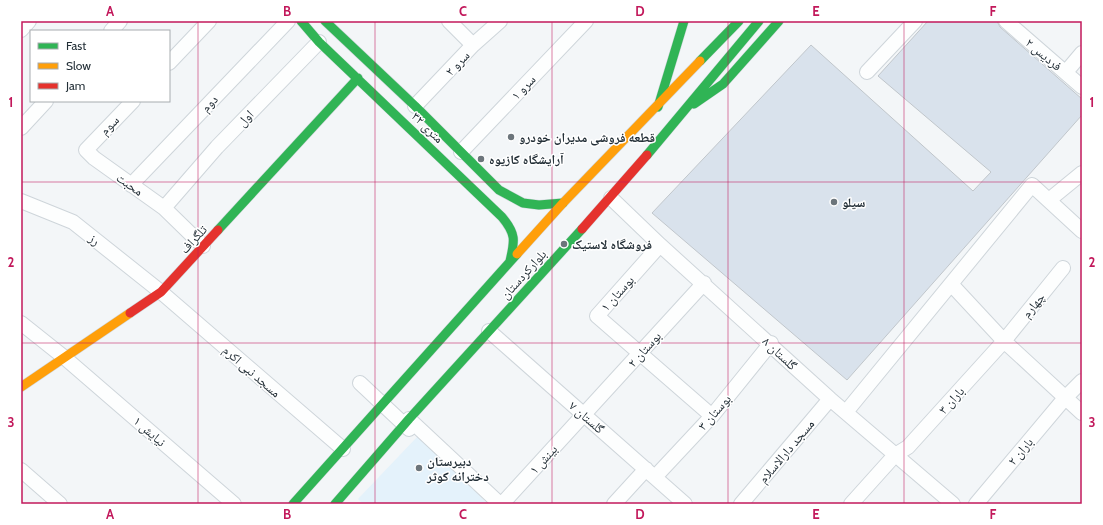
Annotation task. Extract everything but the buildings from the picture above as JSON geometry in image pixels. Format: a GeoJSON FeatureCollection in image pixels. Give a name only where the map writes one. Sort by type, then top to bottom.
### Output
{"type":"FeatureCollection","features":[{"type":"Feature","properties":{"kind":"main road","name":"۳۲ متری"},"geometry":{"type":"LineString","coordinates":[[301,21],[319,42],[502,217],[513,231],[515,238],[510,261]]}},
{"type":"Feature","properties":{"kind":"main road","name":"۳۲ متری"},"geometry":{"type":"LineString","coordinates":[[325,21],[415,106],[499,190],[523,203],[539,205],[562,204]]}},
{"type":"Feature","properties":{"kind":"main road","name":"بلوارکردستان"},"geometry":{"type":"LineString","coordinates":[[658,107],[684,21]]}},
{"type":"Feature","properties":{"kind":"main road","name":"بلوارکردستان"},"geometry":{"type":"LineString","coordinates":[[293,504],[562,204],[658,107],[739,21]]}},
{"type":"Feature","properties":{"kind":"main road","name":"بلوارکردستان"},"geometry":{"type":"LineString","coordinates":[[342,501],[407,422],[611,198],[759,21]]}},
{"type":"Feature","properties":{"kind":"main road"},"geometry":{"type":"LineString","coordinates":[[684,111],[723,84],[779,21]]}},
{"type":"Feature","properties":{"kind":"main road","name":"تلگراف"},"geometry":{"type":"LineString","coordinates":[[21,387],[161,292],[358,78]]}},
{"type":"Feature","properties":{"kind":"street"},"geometry":{"type":"LineString","coordinates":[[21,30],[29,21]]}},
{"type":"Feature","properties":{"kind":"street"},"geometry":{"type":"LineString","coordinates":[[112,30],[120,21]]}},
{"type":"Feature","properties":{"kind":"street"},"geometry":{"type":"LineString","coordinates":[[170,62],[209,21]]}},
{"type":"Feature","properties":{"kind":"street","name":"دوم"},"geometry":{"type":"LineString","coordinates":[[131,185],[288,21]]}},
{"type":"Feature","properties":{"kind":"street"},"geometry":{"type":"LineString","coordinates":[[450,21],[473,45]]}},
{"type":"Feature","properties":{"kind":"street","name":"سرو ۲"},"geometry":{"type":"LineString","coordinates":[[415,106],[473,45],[500,21]]}},
{"type":"Feature","properties":{"kind":"street","name":"سرو ۱"},"geometry":{"type":"LineString","coordinates":[[461,152],[586,21]]}},
{"type":"Feature","properties":{"kind":"street"},"geometry":{"type":"LineString","coordinates":[[867,72],[915,21]]}},
{"type":"Feature","properties":{"kind":"street","name":"فردیس ۲"},"geometry":{"type":"LineString","coordinates":[[1006,21],[1082,87]]}},
{"type":"Feature","properties":{"kind":"street","name":"اول"},"geometry":{"type":"LineString","coordinates":[[169,203],[217,147],[319,42]]}},
{"type":"Feature","properties":{"kind":"street"},"geometry":{"type":"LineString","coordinates":[[1066,72],[1082,53]]}},
{"type":"Feature","properties":{"kind":"street"},"geometry":{"type":"LineString","coordinates":[[21,128],[45,102]]}},
{"type":"Feature","properties":{"kind":"street","name":"سوم"},"geometry":{"type":"LineString","coordinates":[[86,150],[132,102]]}},
{"type":"Feature","properties":{"kind":"street","name":"محبت"},"geometry":{"type":"LineString","coordinates":[[86,150],[94,158],[131,185],[169,203],[203,246]]}},
{"type":"Feature","properties":{"kind":"street"},"geometry":{"type":"LineString","coordinates":[[1049,200],[1082,173]]}},
{"type":"Feature","properties":{"kind":"street"},"geometry":{"type":"LineString","coordinates":[[846,412],[1032,186],[1082,231]]}},
{"type":"Feature","properties":{"kind":"street","name":"گلستان ۸"},"geometry":{"type":"LineString","coordinates":[[611,198],[660,245],[704,283],[830,399],[953,504]]}},
{"type":"Feature","properties":{"kind":"street","name":"رز"},"geometry":{"type":"LineString","coordinates":[[21,201],[73,222],[161,292]]}},
{"type":"Feature","properties":{"kind":"street","name":"بوستان ۱"},"geometry":{"type":"LineString","coordinates":[[640,354],[597,316],[660,245]]}},
{"type":"Feature","properties":{"kind":"street","name":"چهارم"},"geometry":{"type":"LineString","coordinates":[[1004,341],[1063,268]]}},
{"type":"Feature","properties":{"kind":"street","name":"بوستان ۲"},"geometry":{"type":"LineString","coordinates":[[584,414],[704,283]]}},
{"type":"Feature","properties":{"kind":"street"},"geometry":{"type":"LineString","coordinates":[[951,284],[1004,341],[1082,413]]}},
{"type":"Feature","properties":{"kind":"street","name":"مسجد نبی اکرم"},"geometry":{"type":"LineString","coordinates":[[161,292],[343,449]]}},
{"type":"Feature","properties":{"kind":"street","name":"نیایش ۱"},"geometry":{"type":"LineString","coordinates":[[21,323],[65,358],[234,504]]}},
{"type":"Feature","properties":{"kind":"street","name":"گلستان ۷"},"geometry":{"type":"LineString","coordinates":[[489,331],[685,504]]}},
{"type":"Feature","properties":{"kind":"street","name":"باران ۳"},"geometry":{"type":"LineString","coordinates":[[851,504],[895,455],[908,447],[1004,341]]}},
{"type":"Feature","properties":{"kind":"street","name":"بوستان ۳"},"geometry":{"type":"LineString","coordinates":[[614,504],[712,416],[771,344]]}},
{"type":"Feature","properties":{"kind":"street"},"geometry":{"type":"LineString","coordinates":[[640,354],[712,416]]}},
{"type":"Feature","properties":{"kind":"street"},"geometry":{"type":"LineString","coordinates":[[1065,398],[1082,381]]}},
{"type":"Feature","properties":{"kind":"street"},"geometry":{"type":"LineString","coordinates":[[360,383],[383,405],[407,422],[501,504]]}},
{"type":"Feature","properties":{"kind":"street","name":"باران ۲"},"geometry":{"type":"LineString","coordinates":[[976,504],[1065,398]]}},
{"type":"Feature","properties":{"kind":"street","name":"مسجد دارالاسلام"},"geometry":{"type":"LineString","coordinates":[[741,504],[830,399]]}},
{"type":"Feature","properties":{"kind":"street","name":"بینش ۱"},"geometry":{"type":"LineString","coordinates":[[501,504],[584,414]]}},
{"type":"Feature","properties":{"kind":"street"},"geometry":{"type":"LineString","coordinates":[[407,422],[419,438]]}},
{"type":"Feature","properties":{"kind":"street"},"geometry":{"type":"LineString","coordinates":[[21,470],[60,504]]}},
{"type":"Feature","properties":{"kind":"shaded area","name":"دبیرستان دخترانه کوثر"},"geometry":{"type":"Polygon","coordinates":[[[418,436],[488,504],[363,504],[358,499],[418,436]]]}},
{"type":"Feature","properties":{"kind":"traffic: fast"},"geometry":{"type":"LineString","coordinates":[[301,21],[319,42],[502,217],[510,228],[513,238],[513,248],[510,261]]}},
{"type":"Feature","properties":{"kind":"traffic: fast"},"geometry":{"type":"LineString","coordinates":[[325,21],[415,106],[499,190],[523,203],[539,205],[563,203]]}},
{"type":"Feature","properties":{"kind":"traffic: fast"},"geometry":{"type":"LineString","coordinates":[[658,107],[684,21]]}},
{"type":"Feature","properties":{"kind":"traffic: fast"},"geometry":{"type":"LineString","coordinates":[[700,61],[739,21]]}},
{"type":"Feature","properties":{"kind":"traffic: fast"},"geometry":{"type":"LineString","coordinates":[[647,155],[759,21]]}},
{"type":"Feature","properties":{"kind":"traffic: fast"},"geometry":{"type":"LineString","coordinates":[[694,104],[723,84],[779,21]]}},
{"type":"Feature","properties":{"kind":"traffic: fast"},"geometry":{"type":"LineString","coordinates":[[218,230],[358,78]]}},
{"type":"Feature","properties":{"kind":"traffic: fast"},"geometry":{"type":"LineString","coordinates":[[335,504],[409,419],[582,229]]}},
{"type":"Feature","properties":{"kind":"traffic: fast"},"geometry":{"type":"LineString","coordinates":[[293,504],[517,254]]}},
{"type":"Feature","properties":{"kind":"traffic: slow"},"geometry":{"type":"LineString","coordinates":[[517,254],[563,203],[700,61]]}},
{"type":"Feature","properties":{"kind":"traffic: slow"},"geometry":{"type":"LineString","coordinates":[[21,387],[130,313]]}},
{"type":"Feature","properties":{"kind":"traffic: jam"},"geometry":{"type":"LineString","coordinates":[[582,229],[647,155]]}},
{"type":"Feature","properties":{"kind":"traffic: jam"},"geometry":{"type":"LineString","coordinates":[[130,313],[161,292],[218,230]]}},
{"type":"Feature","properties":{"kind":"place","name":"قطعه فروشی مدیران خودرو"},"geometry":{"type":"Point","coordinates":[511,137]}},
{"type":"Feature","properties":{"kind":"place","name":"آرایشگاه کازیوه"},"geometry":{"type":"Point","coordinates":[481,159]}},
{"type":"Feature","properties":{"kind":"place","name":"سیلو"},"geometry":{"type":"Point","coordinates":[834,202]}},
{"type":"Feature","properties":{"kind":"place","name":"فروشگاه لاستیک"},"geometry":{"type":"Point","coordinates":[564,244]}},
{"type":"Feature","properties":{"kind":"place","name":"دبیرستان دخترانه کوثر"},"geometry":{"type":"Point","coordinates":[419,468]}}]}
